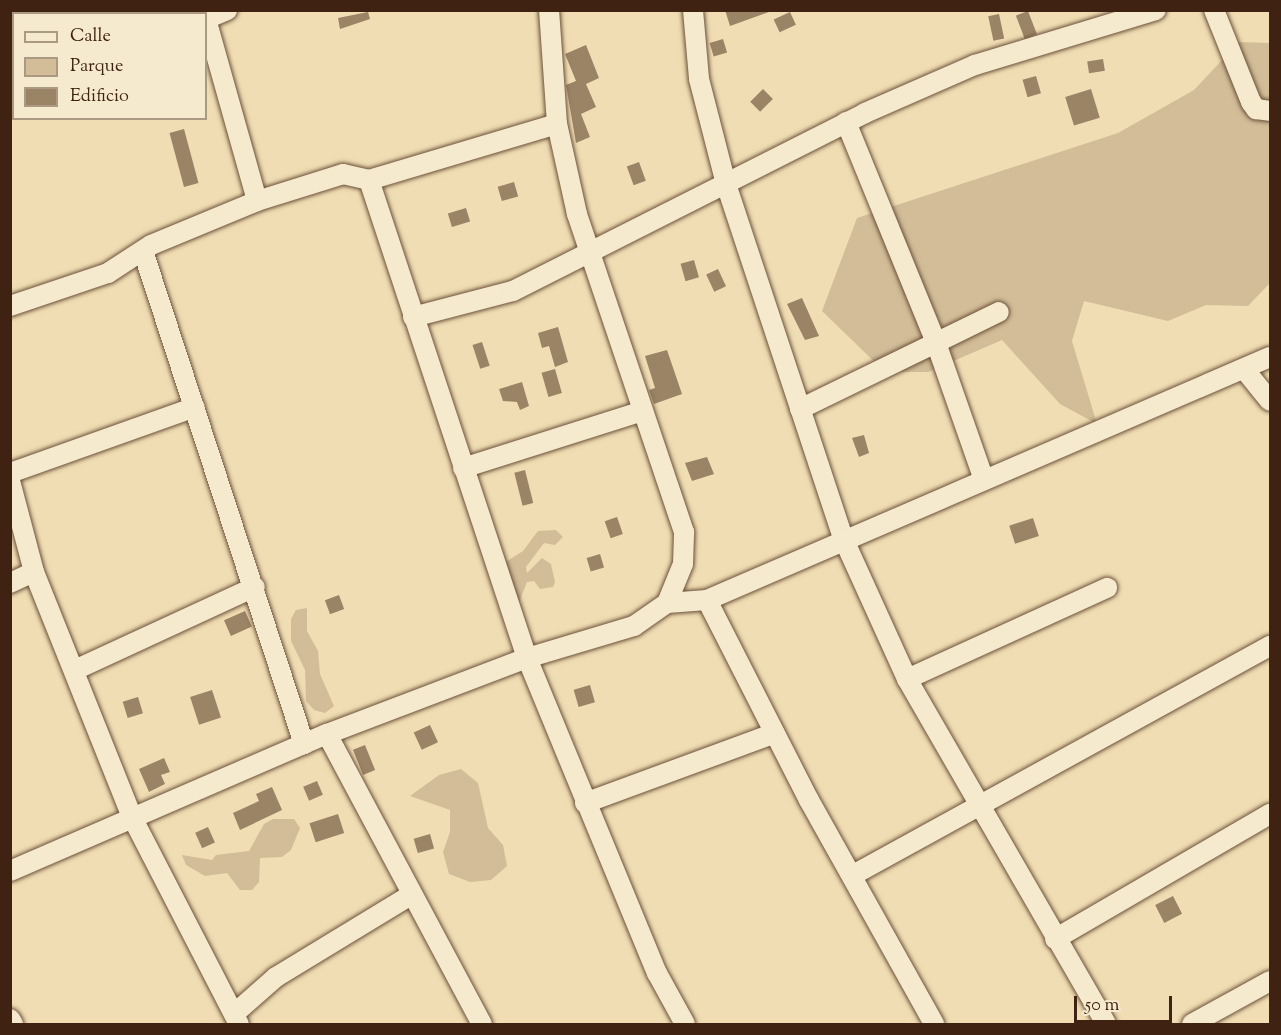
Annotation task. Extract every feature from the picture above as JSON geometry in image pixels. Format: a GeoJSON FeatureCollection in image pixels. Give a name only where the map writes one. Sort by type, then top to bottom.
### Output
{"type":"FeatureCollection","features":[{"type":"Feature","properties":{"kind":"street"},"geometry":{"type":"LineString","coordinates":[[207,19],[227,10]]}},
{"type":"Feature","properties":{"kind":"street"},"geometry":{"type":"LineString","coordinates":[[549,10],[557,124],[590,252],[640,411],[684,532],[683,564],[667,603]]}},
{"type":"Feature","properties":{"kind":"street"},"geometry":{"type":"LineString","coordinates":[[693,10],[699,79],[726,184],[844,540],[907,679],[1106,1024]]}},
{"type":"Feature","properties":{"kind":"street"},"geometry":{"type":"LineString","coordinates":[[413,317],[508,293],[846,122],[975,65],[1156,10]]}},
{"type":"Feature","properties":{"kind":"street"},"geometry":{"type":"LineString","coordinates":[[1214,10],[1251,102],[1256,110],[1270,111]]}},
{"type":"Feature","properties":{"kind":"street"},"geometry":{"type":"LineString","coordinates":[[207,23],[257,201]]}},
{"type":"Feature","properties":{"kind":"street"},"geometry":{"type":"LineString","coordinates":[[846,122],[935,340],[984,480]]}},
{"type":"Feature","properties":{"kind":"street"},"geometry":{"type":"LineString","coordinates":[[10,306],[108,273],[143,251],[257,201],[343,174],[369,180],[557,124]]}},
{"type":"Feature","properties":{"kind":"street"},"geometry":{"type":"LineString","coordinates":[[369,180],[527,658],[657,973],[686,1024]]}},
{"type":"Feature","properties":{"kind":"street"},"geometry":{"type":"LineString","coordinates":[[143,251],[255,587],[304,744]]}},
{"type":"Feature","properties":{"kind":"street"},"geometry":{"type":"LineString","coordinates":[[800,409],[935,340],[999,312]]}},
{"type":"Feature","properties":{"kind":"street"},"geometry":{"type":"LineString","coordinates":[[10,871],[327,734],[527,658],[634,626],[667,603],[706,600],[1270,357]]}},
{"type":"Feature","properties":{"kind":"street"},"geometry":{"type":"LineString","coordinates":[[1244,369],[1270,401]]}},
{"type":"Feature","properties":{"kind":"street"},"geometry":{"type":"LineString","coordinates":[[10,473],[195,407]]}},
{"type":"Feature","properties":{"kind":"street"},"geometry":{"type":"LineString","coordinates":[[463,468],[640,411]]}},
{"type":"Feature","properties":{"kind":"street"},"geometry":{"type":"LineString","coordinates":[[10,481],[34,572],[133,819],[236,1019],[276,977],[411,895]]}},
{"type":"Feature","properties":{"kind":"street"},"geometry":{"type":"LineString","coordinates":[[10,583],[34,572]]}},
{"type":"Feature","properties":{"kind":"street"},"geometry":{"type":"LineString","coordinates":[[75,670],[255,587]]}},
{"type":"Feature","properties":{"kind":"street"},"geometry":{"type":"LineString","coordinates":[[907,679],[1107,588]]}},
{"type":"Feature","properties":{"kind":"street"},"geometry":{"type":"LineString","coordinates":[[706,600],[934,1024]]}},
{"type":"Feature","properties":{"kind":"street"},"geometry":{"type":"LineString","coordinates":[[853,875],[982,807],[1270,646]]}},
{"type":"Feature","properties":{"kind":"street"},"geometry":{"type":"LineString","coordinates":[[585,803],[775,732]]}},
{"type":"Feature","properties":{"kind":"street"},"geometry":{"type":"LineString","coordinates":[[327,734],[411,895],[482,1024]]}},
{"type":"Feature","properties":{"kind":"street"},"geometry":{"type":"LineString","coordinates":[[1055,939],[1270,814]]}},
{"type":"Feature","properties":{"kind":"street"},"geometry":{"type":"LineString","coordinates":[[1192,1024],[1270,981]]}},
{"type":"Feature","properties":{"kind":"street"},"geometry":{"type":"LineString","coordinates":[[10,1019],[13,1024]]}},
{"type":"Feature","properties":{"kind":"green space"},"geometry":{"type":"Polygon","coordinates":[[[1239,42],[1270,43],[1270,283],[1248,306],[1206,305],[1168,321],[1084,301],[1072,341],[1097,424],[1060,404],[1002,340],[928,372],[885,372],[822,311],[857,218],[1118,133],[1194,90],[1239,42]]]}},
{"type":"Feature","properties":{"kind":"green space"},"geometry":{"type":"Polygon","coordinates":[[[556,530],[563,537],[555,545],[544,543],[526,567],[527,573],[542,558],[551,564],[555,582],[553,587],[540,589],[534,581],[527,582],[518,605],[504,563],[523,551],[538,531],[556,530]]]}},
{"type":"Feature","properties":{"kind":"green space"},"geometry":{"type":"Polygon","coordinates":[[[307,608],[307,631],[318,651],[320,674],[334,706],[325,713],[314,710],[306,701],[305,670],[291,641],[291,619],[296,610],[307,608]]]}},
{"type":"Feature","properties":{"kind":"green space"},"geometry":{"type":"Polygon","coordinates":[[[461,769],[478,783],[488,828],[503,845],[507,866],[491,880],[470,882],[449,874],[443,852],[450,832],[450,810],[410,796],[439,775],[461,769]]]}},
{"type":"Feature","properties":{"kind":"green space"},"geometry":{"type":"Polygon","coordinates":[[[273,819],[294,819],[300,828],[291,850],[282,857],[260,858],[259,882],[252,890],[240,890],[227,873],[205,876],[186,865],[182,855],[212,860],[216,855],[249,851],[264,824],[273,819]]]}},
{"type":"Feature","properties":{"kind":"building"},"geometry":{"type":"Polygon","coordinates":[[[725,10],[769,10],[769,12],[730,26],[725,10]]]}},
{"type":"Feature","properties":{"kind":"building"},"geometry":{"type":"Polygon","coordinates":[[[1028,11],[1037,34],[1025,39],[1016,16],[1028,11]]]}},
{"type":"Feature","properties":{"kind":"building"},"geometry":{"type":"Polygon","coordinates":[[[368,12],[370,19],[340,29],[338,18],[368,12]]]}},
{"type":"Feature","properties":{"kind":"building"},"geometry":{"type":"Polygon","coordinates":[[[790,12],[796,25],[780,32],[774,20],[790,12]]]}},
{"type":"Feature","properties":{"kind":"building"},"geometry":{"type":"Polygon","coordinates":[[[999,14],[1004,38],[993,41],[988,16],[999,14]]]}},
{"type":"Feature","properties":{"kind":"building"},"geometry":{"type":"Polygon","coordinates":[[[723,39],[727,52],[714,56],[710,43],[723,39]]]}},
{"type":"Feature","properties":{"kind":"building"},"geometry":{"type":"Polygon","coordinates":[[[586,45],[599,78],[586,84],[596,107],[581,114],[590,137],[576,143],[566,85],[576,81],[565,54],[586,45]]]}},
{"type":"Feature","properties":{"kind":"building"},"geometry":{"type":"Polygon","coordinates":[[[1103,59],[1105,71],[1089,73],[1087,62],[1103,59]]]}},
{"type":"Feature","properties":{"kind":"building"},"geometry":{"type":"Polygon","coordinates":[[[1036,76],[1041,93],[1028,97],[1023,80],[1036,76]]]}},
{"type":"Feature","properties":{"kind":"building"},"geometry":{"type":"Polygon","coordinates":[[[763,89],[773,99],[760,112],[750,102],[763,89]]]}},
{"type":"Feature","properties":{"kind":"building"},"geometry":{"type":"Polygon","coordinates":[[[1091,89],[1100,118],[1074,126],[1065,97],[1091,89]]]}},
{"type":"Feature","properties":{"kind":"building"},"geometry":{"type":"Polygon","coordinates":[[[184,129],[198,183],[184,187],[170,133],[184,129]]]}},
{"type":"Feature","properties":{"kind":"building"},"geometry":{"type":"Polygon","coordinates":[[[639,162],[646,181],[634,185],[627,166],[639,162]]]}},
{"type":"Feature","properties":{"kind":"building"},"geometry":{"type":"Polygon","coordinates":[[[514,182],[518,196],[502,201],[498,187],[514,182]]]}},
{"type":"Feature","properties":{"kind":"building"},"geometry":{"type":"Polygon","coordinates":[[[466,208],[470,221],[452,227],[448,214],[466,208]]]}},
{"type":"Feature","properties":{"kind":"building"},"geometry":{"type":"Polygon","coordinates":[[[694,260],[699,277],[686,281],[681,264],[694,260]]]}},
{"type":"Feature","properties":{"kind":"building"},"geometry":{"type":"Polygon","coordinates":[[[718,269],[726,286],[714,292],[706,274],[718,269]]]}},
{"type":"Feature","properties":{"kind":"building"},"geometry":{"type":"Polygon","coordinates":[[[802,298],[819,336],[805,340],[787,304],[802,298]]]}},
{"type":"Feature","properties":{"kind":"building"},"geometry":{"type":"Polygon","coordinates":[[[558,327],[568,362],[555,367],[549,346],[542,348],[538,333],[558,327]]]}},
{"type":"Feature","properties":{"kind":"building"},"geometry":{"type":"Polygon","coordinates":[[[482,342],[490,366],[480,369],[472,345],[482,342]]]}},
{"type":"Feature","properties":{"kind":"building"},"geometry":{"type":"Polygon","coordinates":[[[667,350],[682,394],[654,404],[649,390],[655,388],[645,356],[667,350]]]}},
{"type":"Feature","properties":{"kind":"building"},"geometry":{"type":"Polygon","coordinates":[[[555,369],[562,393],[548,397],[542,373],[555,369]]]}},
{"type":"Feature","properties":{"kind":"building"},"geometry":{"type":"Polygon","coordinates":[[[522,382],[529,406],[520,410],[517,402],[503,401],[499,389],[522,382]]]}},
{"type":"Feature","properties":{"kind":"building"},"geometry":{"type":"Polygon","coordinates":[[[864,435],[869,453],[859,457],[852,438],[864,435]]]}},
{"type":"Feature","properties":{"kind":"building"},"geometry":{"type":"Polygon","coordinates":[[[707,457],[714,474],[692,481],[685,463],[707,457]]]}},
{"type":"Feature","properties":{"kind":"building"},"geometry":{"type":"Polygon","coordinates":[[[525,470],[533,503],[523,506],[514,473],[525,470]]]}},
{"type":"Feature","properties":{"kind":"building"},"geometry":{"type":"Polygon","coordinates":[[[617,517],[623,534],[611,538],[605,521],[617,517]]]}},
{"type":"Feature","properties":{"kind":"building"},"geometry":{"type":"Polygon","coordinates":[[[1033,518],[1039,536],[1015,544],[1009,526],[1033,518]]]}},
{"type":"Feature","properties":{"kind":"building"},"geometry":{"type":"Polygon","coordinates":[[[600,554],[604,567],[591,571],[587,558],[600,554]]]}},
{"type":"Feature","properties":{"kind":"building"},"geometry":{"type":"Polygon","coordinates":[[[339,595],[344,609],[330,614],[325,600],[339,595]]]}},
{"type":"Feature","properties":{"kind":"building"},"geometry":{"type":"Polygon","coordinates":[[[245,611],[252,627],[231,636],[224,620],[245,611]]]}},
{"type":"Feature","properties":{"kind":"building"},"geometry":{"type":"Polygon","coordinates":[[[590,685],[595,702],[579,707],[574,690],[590,685]]]}},
{"type":"Feature","properties":{"kind":"building"},"geometry":{"type":"Polygon","coordinates":[[[212,690],[221,718],[199,725],[190,697],[212,690]]]}},
{"type":"Feature","properties":{"kind":"building"},"geometry":{"type":"Polygon","coordinates":[[[138,697],[143,713],[128,718],[123,702],[138,697]]]}},
{"type":"Feature","properties":{"kind":"building"},"geometry":{"type":"Polygon","coordinates":[[[430,725],[438,742],[422,750],[414,733],[430,725]]]}},
{"type":"Feature","properties":{"kind":"building"},"geometry":{"type":"Polygon","coordinates":[[[365,745],[375,770],[363,775],[353,750],[365,745]]]}},
{"type":"Feature","properties":{"kind":"building"},"geometry":{"type":"Polygon","coordinates":[[[164,758],[170,772],[161,775],[165,784],[149,792],[139,769],[164,758]]]}},
{"type":"Feature","properties":{"kind":"building"},"geometry":{"type":"Polygon","coordinates":[[[317,781],[323,795],[309,801],[303,787],[317,781]]]}},
{"type":"Feature","properties":{"kind":"building"},"geometry":{"type":"Polygon","coordinates":[[[272,787],[282,810],[240,830],[233,813],[259,801],[256,794],[272,787]]]}},
{"type":"Feature","properties":{"kind":"building"},"geometry":{"type":"Polygon","coordinates":[[[338,814],[344,833],[316,842],[309,823],[338,814]]]}},
{"type":"Feature","properties":{"kind":"building"},"geometry":{"type":"Polygon","coordinates":[[[208,827],[215,843],[202,848],[195,833],[208,827]]]}},
{"type":"Feature","properties":{"kind":"building"},"geometry":{"type":"Polygon","coordinates":[[[430,834],[434,848],[418,853],[414,839],[430,834]]]}},
{"type":"Feature","properties":{"kind":"building"},"geometry":{"type":"Polygon","coordinates":[[[1173,896],[1182,914],[1164,923],[1155,905],[1173,896]]]}}]}
